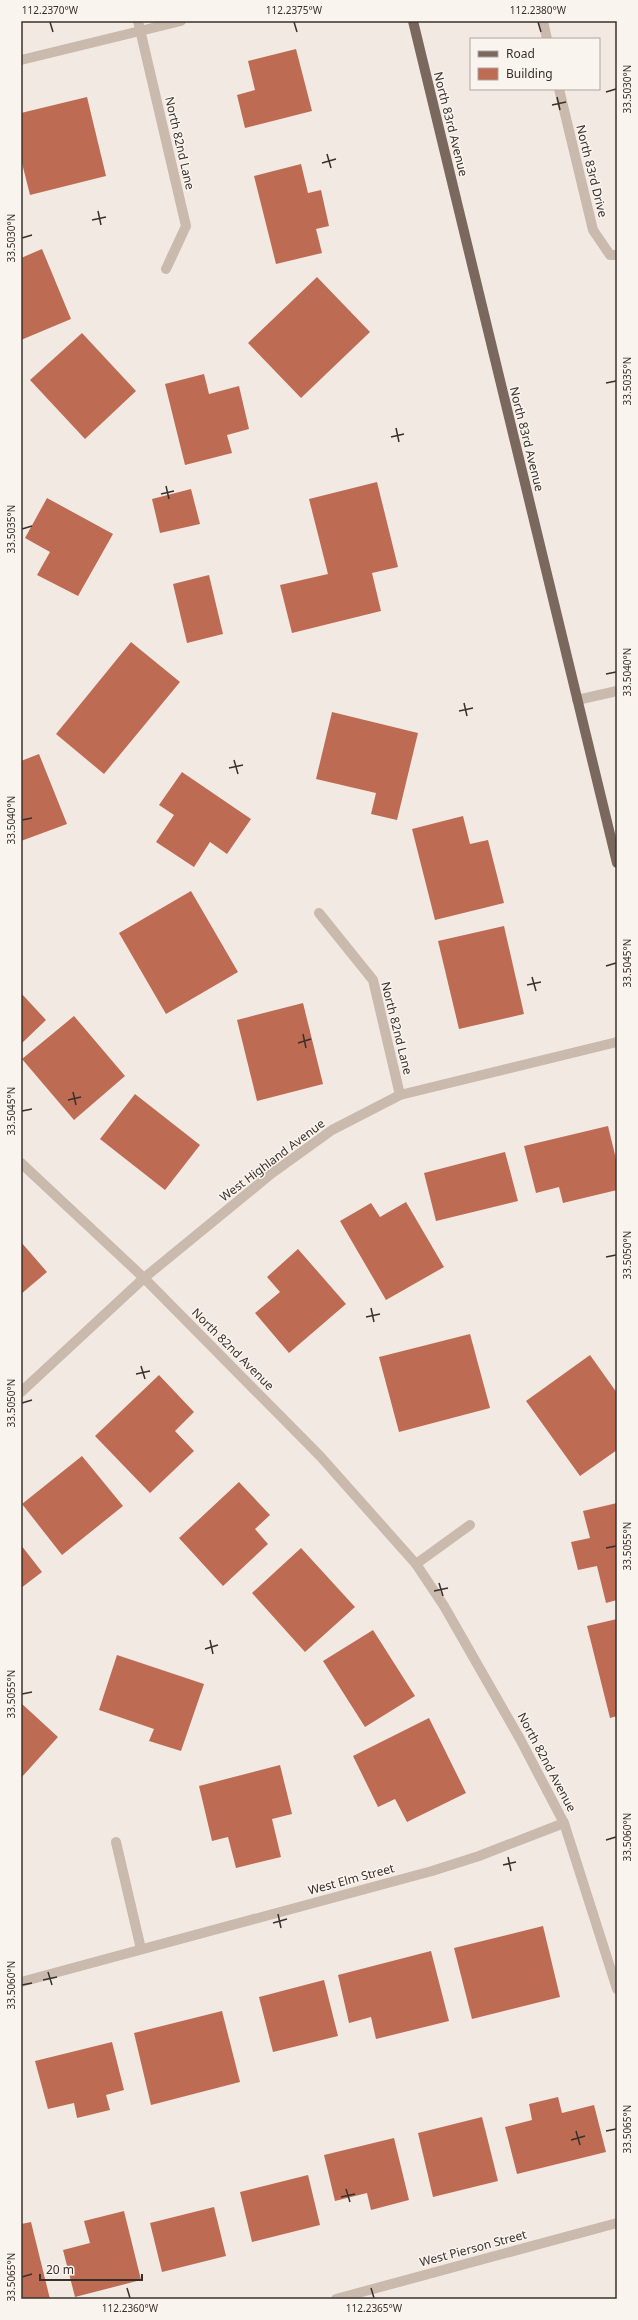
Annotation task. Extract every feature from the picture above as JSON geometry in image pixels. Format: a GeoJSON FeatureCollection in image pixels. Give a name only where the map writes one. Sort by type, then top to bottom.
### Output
{"type":"FeatureCollection","features":[{"type":"Feature","properties":{"kind":"main road","name":"North 83rd Avenue"},"geometry":{"type":"LineString","coordinates":[[413,21],[617,863]]}},
{"type":"Feature","properties":{"kind":"street"},"geometry":{"type":"LineString","coordinates":[[21,60],[140,26],[181,21]]}},
{"type":"Feature","properties":{"kind":"street"},"geometry":{"type":"LineString","coordinates":[[543,21],[547,38]]}},
{"type":"Feature","properties":{"kind":"street","name":"North 82nd Lane"},"geometry":{"type":"LineString","coordinates":[[140,26],[186,226],[166,268]]}},
{"type":"Feature","properties":{"kind":"street","name":"North 83rd Drive"},"geometry":{"type":"LineString","coordinates":[[559,90],[593,230],[614,255]]}},
{"type":"Feature","properties":{"kind":"street"},"geometry":{"type":"LineString","coordinates":[[577,700],[617,691]]}},
{"type":"Feature","properties":{"kind":"street","name":"North 82nd Lane"},"geometry":{"type":"LineString","coordinates":[[319,913],[373,980],[400,1095]]}},
{"type":"Feature","properties":{"kind":"street","name":"West Highland Avenue"},"geometry":{"type":"LineString","coordinates":[[21,1392],[144,1278],[289,1161],[332,1130],[400,1095],[617,1042]]}},
{"type":"Feature","properties":{"kind":"street","name":"North 82nd Avenue"},"geometry":{"type":"LineString","coordinates":[[21,1163],[144,1278],[320,1456],[416,1564],[444,1606],[513,1725],[564,1823],[617,1989]]}},
{"type":"Feature","properties":{"kind":"street"},"geometry":{"type":"LineString","coordinates":[[416,1564],[470,1525]]}},
{"type":"Feature","properties":{"kind":"street","name":"West Elm Street"},"geometry":{"type":"LineString","coordinates":[[21,1982],[432,1872],[479,1856],[564,1823]]}},
{"type":"Feature","properties":{"kind":"street"},"geometry":{"type":"LineString","coordinates":[[116,1842],[141,1949]]}},
{"type":"Feature","properties":{"kind":"street","name":"West Pierson Street"},"geometry":{"type":"LineString","coordinates":[[336,2299],[617,2223]]}},
{"type":"Feature","properties":{"kind":"building"},"geometry":{"type":"Polygon","coordinates":[[[296,49],[312,111],[245,128],[237,95],[255,90],[248,61],[296,49]]]}},
{"type":"Feature","properties":{"kind":"building"},"geometry":{"type":"Polygon","coordinates":[[[87,97],[106,176],[30,195],[21,159],[21,113],[87,97]]]}},
{"type":"Feature","properties":{"kind":"building"},"geometry":{"type":"Polygon","coordinates":[[[301,164],[308,193],[321,190],[329,226],[316,229],[322,253],[276,264],[254,176],[301,164]]]}},
{"type":"Feature","properties":{"kind":"building"},"geometry":{"type":"Polygon","coordinates":[[[42,249],[71,319],[21,340],[21,258],[42,249]]]}},
{"type":"Feature","properties":{"kind":"building"},"geometry":{"type":"Polygon","coordinates":[[[317,277],[370,332],[301,398],[248,343],[317,277]]]}},
{"type":"Feature","properties":{"kind":"building"},"geometry":{"type":"Polygon","coordinates":[[[82,333],[136,391],[85,439],[30,380],[82,333]]]}},
{"type":"Feature","properties":{"kind":"building"},"geometry":{"type":"Polygon","coordinates":[[[204,374],[209,394],[239,386],[249,429],[227,435],[232,453],[185,465],[165,384],[204,374]]]}},
{"type":"Feature","properties":{"kind":"building"},"geometry":{"type":"Polygon","coordinates":[[[377,482],[398,567],[372,573],[381,611],[292,633],[280,585],[328,574],[309,499],[377,482]]]}},
{"type":"Feature","properties":{"kind":"building"},"geometry":{"type":"Polygon","coordinates":[[[191,489],[200,524],[160,533],[152,499],[191,489]]]}},
{"type":"Feature","properties":{"kind":"building"},"geometry":{"type":"Polygon","coordinates":[[[47,498],[113,534],[78,596],[37,575],[50,552],[25,538],[47,498]]]}},
{"type":"Feature","properties":{"kind":"building"},"geometry":{"type":"Polygon","coordinates":[[[209,575],[223,634],[187,643],[173,584],[209,575]]]}},
{"type":"Feature","properties":{"kind":"building"},"geometry":{"type":"Polygon","coordinates":[[[131,642],[180,682],[104,774],[56,734],[131,642]]]}},
{"type":"Feature","properties":{"kind":"building"},"geometry":{"type":"Polygon","coordinates":[[[332,712],[418,733],[397,820],[371,814],[376,793],[316,779],[332,712]]]}},
{"type":"Feature","properties":{"kind":"building"},"geometry":{"type":"Polygon","coordinates":[[[39,754],[67,824],[21,841],[21,761],[39,754]]]}},
{"type":"Feature","properties":{"kind":"building"},"geometry":{"type":"Polygon","coordinates":[[[182,772],[251,819],[227,854],[210,842],[194,867],[156,842],[174,815],[159,805],[182,772]]]}},
{"type":"Feature","properties":{"kind":"building"},"geometry":{"type":"Polygon","coordinates":[[[463,816],[470,844],[488,840],[504,903],[435,920],[412,829],[463,816]]]}},
{"type":"Feature","properties":{"kind":"building"},"geometry":{"type":"Polygon","coordinates":[[[191,891],[238,972],[166,1014],[119,933],[191,891]]]}},
{"type":"Feature","properties":{"kind":"building"},"geometry":{"type":"Polygon","coordinates":[[[504,926],[524,1014],[459,1029],[438,941],[504,926]]]}},
{"type":"Feature","properties":{"kind":"building"},"geometry":{"type":"Polygon","coordinates":[[[21,993],[46,1020],[21,1044],[21,993]]]}},
{"type":"Feature","properties":{"kind":"building"},"geometry":{"type":"Polygon","coordinates":[[[303,1003],[323,1084],[257,1101],[237,1020],[303,1003]]]}},
{"type":"Feature","properties":{"kind":"building"},"geometry":{"type":"Polygon","coordinates":[[[74,1016],[125,1076],[74,1120],[22,1059],[74,1016]]]}},
{"type":"Feature","properties":{"kind":"building"},"geometry":{"type":"Polygon","coordinates":[[[135,1094],[200,1145],[165,1190],[100,1139],[135,1094]]]}},
{"type":"Feature","properties":{"kind":"building"},"geometry":{"type":"Polygon","coordinates":[[[608,1126],[617,1163],[617,1190],[563,1203],[559,1187],[536,1193],[524,1146],[608,1126]]]}},
{"type":"Feature","properties":{"kind":"building"},"geometry":{"type":"Polygon","coordinates":[[[505,1152],[518,1201],[436,1221],[424,1173],[505,1152]]]}},
{"type":"Feature","properties":{"kind":"building"},"geometry":{"type":"Polygon","coordinates":[[[406,1202],[444,1267],[386,1300],[340,1221],[371,1203],[380,1217],[406,1202]]]}},
{"type":"Feature","properties":{"kind":"building"},"geometry":{"type":"Polygon","coordinates":[[[21,1242],[47,1272],[21,1294],[21,1242]]]}},
{"type":"Feature","properties":{"kind":"building"},"geometry":{"type":"Polygon","coordinates":[[[298,1249],[346,1304],[289,1353],[255,1313],[280,1292],[267,1277],[298,1249]]]}},
{"type":"Feature","properties":{"kind":"building"},"geometry":{"type":"Polygon","coordinates":[[[470,1334],[490,1408],[399,1432],[379,1357],[470,1334]]]}},
{"type":"Feature","properties":{"kind":"building"},"geometry":{"type":"Polygon","coordinates":[[[590,1355],[617,1393],[617,1450],[580,1476],[526,1401],[590,1355]]]}},
{"type":"Feature","properties":{"kind":"building"},"geometry":{"type":"Polygon","coordinates":[[[159,1375],[194,1412],[175,1431],[194,1451],[150,1493],[95,1436],[159,1375]]]}},
{"type":"Feature","properties":{"kind":"building"},"geometry":{"type":"Polygon","coordinates":[[[82,1456],[123,1506],[62,1555],[22,1504],[82,1456]]]}},
{"type":"Feature","properties":{"kind":"building"},"geometry":{"type":"Polygon","coordinates":[[[239,1482],[270,1515],[255,1529],[268,1544],[223,1586],[179,1538],[239,1482]]]}},
{"type":"Feature","properties":{"kind":"building"},"geometry":{"type":"Polygon","coordinates":[[[617,1503],[617,1600],[606,1603],[597,1566],[578,1570],[571,1542],[590,1538],[583,1511],[617,1503]]]}},
{"type":"Feature","properties":{"kind":"building"},"geometry":{"type":"Polygon","coordinates":[[[21,1545],[42,1572],[21,1588],[21,1545]]]}},
{"type":"Feature","properties":{"kind":"building"},"geometry":{"type":"Polygon","coordinates":[[[301,1548],[355,1607],[305,1652],[252,1593],[301,1548]]]}},
{"type":"Feature","properties":{"kind":"building"},"geometry":{"type":"Polygon","coordinates":[[[617,1619],[617,1716],[610,1718],[587,1626],[617,1619]]]}},
{"type":"Feature","properties":{"kind":"building"},"geometry":{"type":"Polygon","coordinates":[[[373,1630],[415,1696],[365,1727],[323,1661],[373,1630]]]}},
{"type":"Feature","properties":{"kind":"building"},"geometry":{"type":"Polygon","coordinates":[[[117,1655],[204,1684],[181,1751],[149,1741],[154,1729],[99,1710],[117,1655]]]}},
{"type":"Feature","properties":{"kind":"building"},"geometry":{"type":"Polygon","coordinates":[[[21,1703],[58,1737],[21,1778],[21,1703]]]}},
{"type":"Feature","properties":{"kind":"building"},"geometry":{"type":"Polygon","coordinates":[[[429,1718],[466,1793],[407,1822],[395,1799],[378,1807],[353,1756],[429,1718]]]}},
{"type":"Feature","properties":{"kind":"building"},"geometry":{"type":"Polygon","coordinates":[[[280,1765],[292,1814],[272,1819],[281,1857],[236,1868],[228,1837],[212,1841],[199,1786],[280,1765]]]}},
{"type":"Feature","properties":{"kind":"building"},"geometry":{"type":"Polygon","coordinates":[[[543,1926],[560,1997],[472,2019],[454,1948],[543,1926]]]}},
{"type":"Feature","properties":{"kind":"building"},"geometry":{"type":"Polygon","coordinates":[[[431,1951],[449,2021],[376,2039],[371,2017],[349,2023],[338,1975],[431,1951]]]}},
{"type":"Feature","properties":{"kind":"building"},"geometry":{"type":"Polygon","coordinates":[[[324,1980],[338,2036],[273,2052],[259,1997],[324,1980]]]}},
{"type":"Feature","properties":{"kind":"building"},"geometry":{"type":"Polygon","coordinates":[[[222,2011],[240,2082],[151,2105],[134,2033],[222,2011]]]}},
{"type":"Feature","properties":{"kind":"building"},"geometry":{"type":"Polygon","coordinates":[[[112,2042],[124,2090],[106,2095],[110,2110],[77,2118],[74,2103],[48,2109],[35,2061],[112,2042]]]}},
{"type":"Feature","properties":{"kind":"building"},"geometry":{"type":"Polygon","coordinates":[[[558,2097],[562,2113],[594,2105],[606,2152],[517,2174],[505,2127],[532,2120],[529,2104],[558,2097]]]}},
{"type":"Feature","properties":{"kind":"building"},"geometry":{"type":"Polygon","coordinates":[[[482,2117],[498,2181],[433,2197],[418,2133],[482,2117]]]}},
{"type":"Feature","properties":{"kind":"building"},"geometry":{"type":"Polygon","coordinates":[[[394,2138],[409,2200],[371,2210],[367,2193],[335,2201],[324,2155],[394,2138]]]}},
{"type":"Feature","properties":{"kind":"building"},"geometry":{"type":"Polygon","coordinates":[[[308,2175],[320,2225],[252,2242],[240,2192],[308,2175]]]}},
{"type":"Feature","properties":{"kind":"building"},"geometry":{"type":"Polygon","coordinates":[[[214,2207],[226,2256],[162,2272],[150,2223],[214,2207]]]}},
{"type":"Feature","properties":{"kind":"building"},"geometry":{"type":"Polygon","coordinates":[[[124,2211],[141,2280],[75,2297],[63,2250],[90,2243],[84,2221],[124,2211]]]}},
{"type":"Feature","properties":{"kind":"building"},"geometry":{"type":"Polygon","coordinates":[[[31,2222],[50,2299],[21,2299],[21,2224],[31,2222]]]}}]}
